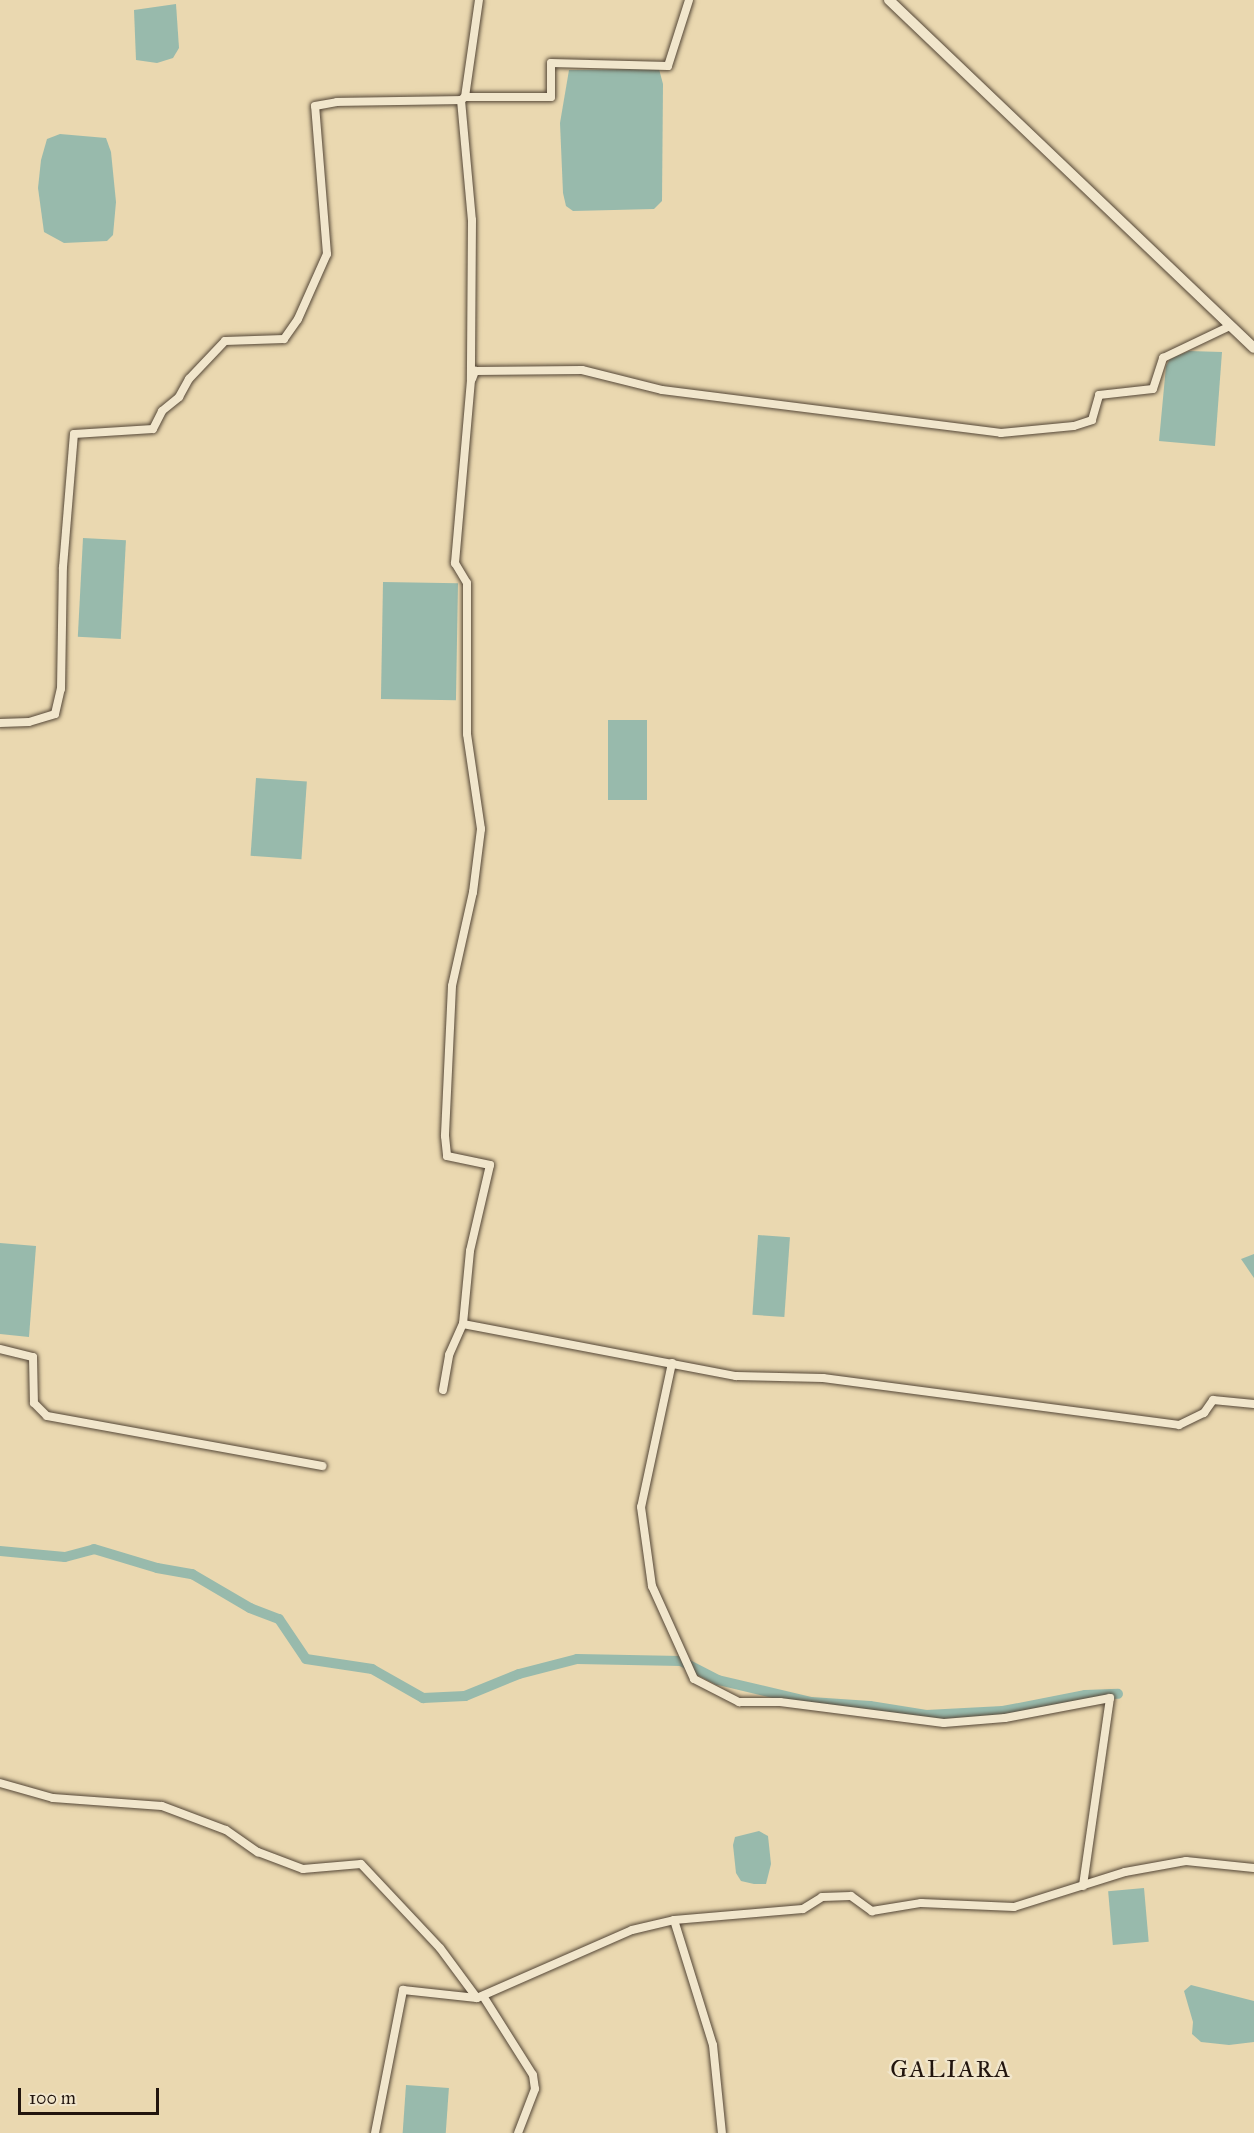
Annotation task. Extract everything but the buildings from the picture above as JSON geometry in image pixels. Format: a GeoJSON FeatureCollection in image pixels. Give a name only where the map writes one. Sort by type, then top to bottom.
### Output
{"type":"FeatureCollection","features":[{"type":"Feature","properties":{"kind":"main road"},"geometry":{"type":"LineString","coordinates":[[889,0],[1151,247],[1228,327],[1254,348]]}},
{"type":"Feature","properties":{"kind":"street"},"geometry":{"type":"LineString","coordinates":[[443,1390],[450,1355],[463,1324],[470,1251],[490,1165],[447,1156],[445,1136],[452,987],[473,892],[481,829],[467,734],[467,583],[455,563],[471,380],[472,220],[463,98],[479,0]]}},
{"type":"Feature","properties":{"kind":"street"},"geometry":{"type":"LineString","coordinates":[[0,723],[29,722],[55,714],[61,689],[63,567],[74,434],[153,429],[162,411],[179,397],[189,378],[225,341],[284,339],[298,319],[327,254],[315,106],[337,102],[551,97],[551,63],[668,66],[689,0]]}},
{"type":"Feature","properties":{"kind":"street"},"geometry":{"type":"LineString","coordinates":[[471,380],[475,371],[582,370],[662,390],[1000,433],[1074,426],[1092,420],[1099,395],[1153,389],[1163,358],[1228,327]]}},
{"type":"Feature","properties":{"kind":"street"},"geometry":{"type":"LineString","coordinates":[[463,1324],[736,1376],[823,1378],[985,1396],[1179,1425],[1204,1413],[1213,1400],[1254,1404]]}},
{"type":"Feature","properties":{"kind":"street"},"geometry":{"type":"LineString","coordinates":[[0,1349],[33,1358],[34,1403],[47,1416],[322,1466]]}},
{"type":"Feature","properties":{"kind":"street"},"geometry":{"type":"LineString","coordinates":[[672,1363],[641,1507],[652,1586],[694,1679],[739,1702],[780,1702],[944,1723],[1005,1718],[1110,1698],[1083,1886]]}},
{"type":"Feature","properties":{"kind":"street"},"geometry":{"type":"LineString","coordinates":[[0,1783],[53,1798],[162,1806],[226,1830],[258,1852],[303,1869],[361,1864],[440,1948],[480,1997],[533,2075],[535,2089],[518,2133]]}},
{"type":"Feature","properties":{"kind":"street"},"geometry":{"type":"LineString","coordinates":[[375,2133],[403,1990],[480,1997],[632,1930],[674,1920],[803,1909],[822,1897],[851,1896],[872,1911],[921,1903],[1014,1907],[1125,1872],[1186,1861],[1254,1868]]}},
{"type":"Feature","properties":{"kind":"street"},"geometry":{"type":"LineString","coordinates":[[674,1920],[713,2045],[722,2133]]}},
{"type":"Feature","properties":{"kind":"shaded area"},"geometry":{"type":"Polygon","coordinates":[[[176,4],[179,48],[173,58],[157,63],[136,60],[134,10],[176,4]]]}},
{"type":"Feature","properties":{"kind":"shaded area"},"geometry":{"type":"Polygon","coordinates":[[[659,69],[663,84],[662,201],[654,209],[573,211],[566,206],[563,193],[560,123],[569,70],[659,69]]]}},
{"type":"Feature","properties":{"kind":"shaded area"},"geometry":{"type":"Polygon","coordinates":[[[60,134],[106,138],[111,152],[116,202],[113,235],[107,241],[64,243],[44,232],[38,188],[41,160],[47,139],[60,134]]]}},
{"type":"Feature","properties":{"kind":"shaded area"},"geometry":{"type":"Polygon","coordinates":[[[1189,351],[1222,352],[1215,446],[1159,441],[1166,366],[1170,359],[1189,351]]]}},
{"type":"Feature","properties":{"kind":"shaded area"},"geometry":{"type":"Polygon","coordinates":[[[83,538],[126,540],[121,639],[78,637],[83,538]]]}},
{"type":"Feature","properties":{"kind":"shaded area"},"geometry":{"type":"Polygon","coordinates":[[[383,582],[458,583],[456,700],[381,699],[383,582]]]}},
{"type":"Feature","properties":{"kind":"shaded area"},"geometry":{"type":"Polygon","coordinates":[[[608,720],[647,720],[647,800],[608,800],[608,720]]]}},
{"type":"Feature","properties":{"kind":"shaded area"},"geometry":{"type":"Polygon","coordinates":[[[256,778],[307,782],[301,859],[251,856],[256,778]]]}},
{"type":"Feature","properties":{"kind":"shaded area"},"geometry":{"type":"Polygon","coordinates":[[[758,1235],[790,1237],[784,1317],[752,1315],[758,1235]]]}},
{"type":"Feature","properties":{"kind":"shaded area"},"geometry":{"type":"Polygon","coordinates":[[[0,1243],[36,1246],[29,1337],[0,1334],[0,1243]]]}},
{"type":"Feature","properties":{"kind":"shaded area"},"geometry":{"type":"Polygon","coordinates":[[[1254,1254],[1254,1278],[1241,1259],[1254,1254]]]}},
{"type":"Feature","properties":{"kind":"shaded area"},"geometry":{"type":"Polygon","coordinates":[[[759,1831],[768,1836],[771,1864],[766,1884],[741,1881],[736,1873],[733,1845],[735,1837],[759,1831]]]}},
{"type":"Feature","properties":{"kind":"shaded area"},"geometry":{"type":"Polygon","coordinates":[[[1144,1888],[1149,1942],[1113,1945],[1108,1891],[1144,1888]]]}},
{"type":"Feature","properties":{"kind":"shaded area"},"geometry":{"type":"Polygon","coordinates":[[[1191,1985],[1254,2001],[1254,2042],[1229,2045],[1201,2042],[1192,2034],[1193,2022],[1184,1991],[1191,1985]]]}},
{"type":"Feature","properties":{"kind":"shaded area"},"geometry":{"type":"Polygon","coordinates":[[[406,2085],[449,2088],[446,2133],[403,2133],[406,2085]]]}},
{"type":"Feature","properties":{"kind":"waterway"},"geometry":{"type":"LineString","coordinates":[[0,1551],[65,1557],[94,1549],[157,1568],[192,1574],[250,1608],[279,1619],[306,1659],[372,1669],[423,1698],[465,1696],[519,1674],[577,1659],[681,1661],[718,1680],[811,1702],[870,1706],[926,1715],[1003,1711],[1085,1695],[1118,1694]]}},
{"type":"Feature","properties":{"kind":"district","name":"GALIARA"},"geometry":{"type":"Point","coordinates":[951,2070]}}]}
